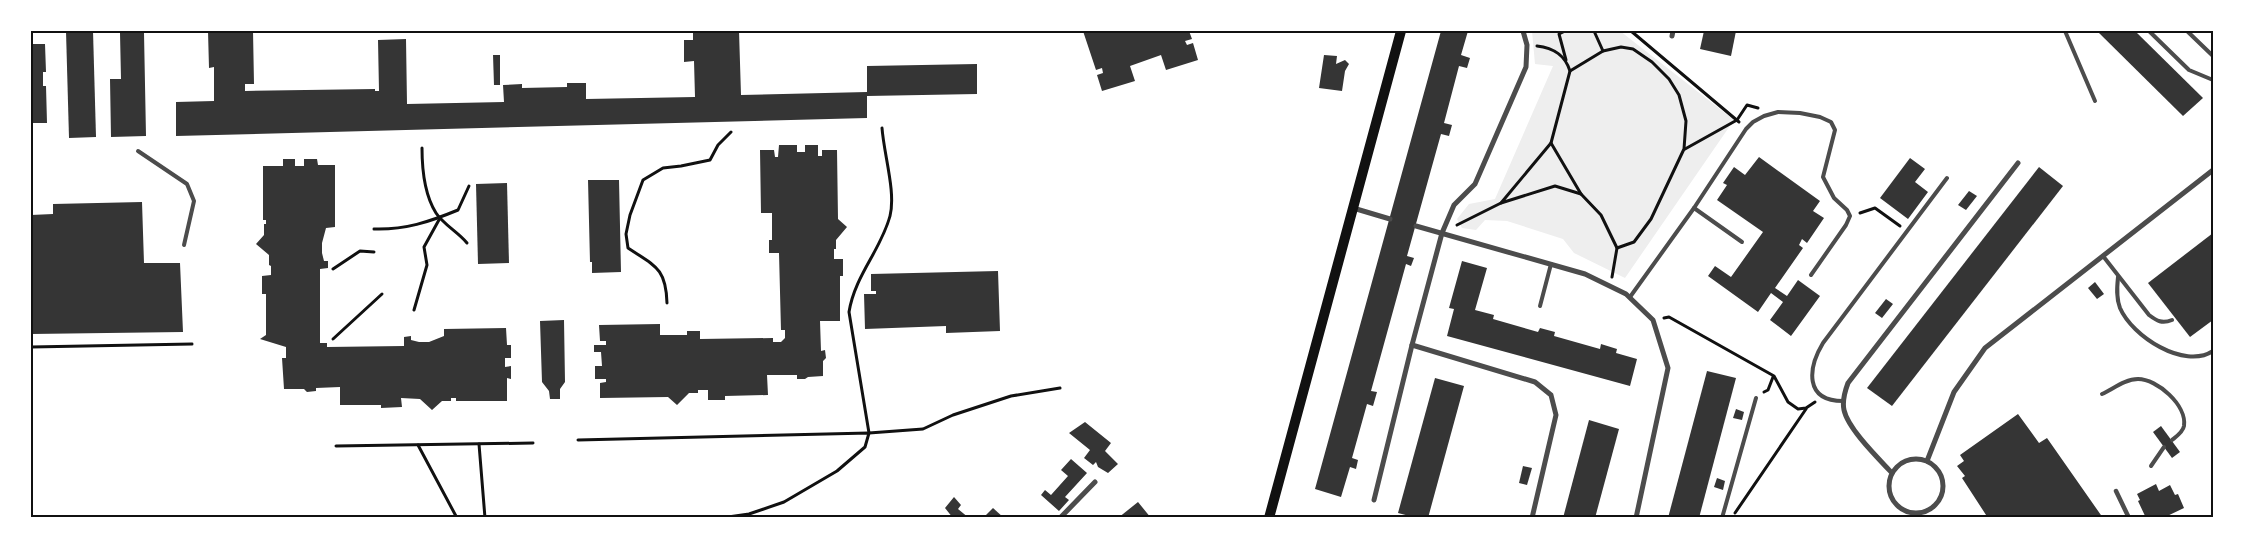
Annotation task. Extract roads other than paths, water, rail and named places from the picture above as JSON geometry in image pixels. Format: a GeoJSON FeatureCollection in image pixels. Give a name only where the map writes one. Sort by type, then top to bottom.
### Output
{"type":"FeatureCollection","features":[{"type":"Feature","properties":{"kind":"main road"},"geometry":{"type":"LineString","coordinates":[[1269,518],[1401,31]]}},
{"type":"Feature","properties":{"kind":"street"},"geometry":{"type":"LineString","coordinates":[[1374,500],[1442,233],[1454,205],[1475,184],[1526,67],[1527,45],[1523,31]]}},
{"type":"Feature","properties":{"kind":"street"},"geometry":{"type":"LineString","coordinates":[[1892,473],[1867,446],[1847,417],[1843,401],[1848,383],[2018,163]]}},
{"type":"Feature","properties":{"kind":"street"},"geometry":{"type":"LineString","coordinates":[[1927,461],[1954,392],[1985,348],[2213,170]]}},
{"type":"Feature","properties":{"kind":"street"},"geometry":{"type":"LineString","coordinates":[[1353,208],[1390,219]]}},
{"type":"Feature","properties":{"kind":"street"},"geometry":{"type":"LineString","coordinates":[[1416,226],[1585,274],[1610,285],[1630,298],[1653,320],[1668,368],[1636,518]]}},
{"type":"Feature","properties":{"kind":"street"},"geometry":{"type":"LineString","coordinates":[[1412,345],[1535,382],[1552,395],[1556,415],[1532,518]]}},
{"type":"Feature","properties":{"kind":"street"},"geometry":{"type":"LineString","coordinates":[[1911,459],[1927,461],[1935,466],[1940,473],[1943,491],[1934,506],[1927,511],[1908,511],[1894,500],[1890,482],[1892,473],[1897,467],[1911,459]]}},
{"type":"Feature","properties":{"kind":"street"},"geometry":{"type":"LineString","coordinates":[[1060,518],[1095,482]]}},
{"type":"Feature","properties":{"kind":"street"},"geometry":{"type":"LineString","coordinates":[[2116,491],[2129,518]]}},
{"type":"Feature","properties":{"kind":"street"},"geometry":{"type":"LineString","coordinates":[[1927,511],[1929,518]]}},
{"type":"Feature","properties":{"kind":"lane"},"geometry":{"type":"LineString","coordinates":[[2065,31],[2095,101]]}},
{"type":"Feature","properties":{"kind":"lane"},"geometry":{"type":"LineString","coordinates":[[2149,31],[2189,70],[2213,80]]}},
{"type":"Feature","properties":{"kind":"lane"},"geometry":{"type":"LineString","coordinates":[[2187,31],[2213,56]]}},
{"type":"Feature","properties":{"kind":"lane"},"geometry":{"type":"LineString","coordinates":[[1630,298],[1694,208],[1746,129],[1764,116],[1778,112],[1820,117],[1831,122],[1835,130],[1835,138],[1823,177],[1834,198],[1847,210],[1850,216],[1846,225],[1811,275]]}},
{"type":"Feature","properties":{"kind":"lane"},"geometry":{"type":"LineString","coordinates":[[138,151],[187,184],[194,201],[184,246]]}},
{"type":"Feature","properties":{"kind":"lane"},"geometry":{"type":"LineString","coordinates":[[1843,401],[1834,401],[1823,397],[1814,387],[1812,380],[1815,356],[1947,178]]}},
{"type":"Feature","properties":{"kind":"lane"},"geometry":{"type":"LineString","coordinates":[[1694,208],[1742,242]]}},
{"type":"Feature","properties":{"kind":"lane"},"geometry":{"type":"LineString","coordinates":[[2103,256],[2149,315],[2158,322],[2164,323],[2172,320]]}},
{"type":"Feature","properties":{"kind":"lane"},"geometry":{"type":"LineString","coordinates":[[1540,306],[1551,264]]}},
{"type":"Feature","properties":{"kind":"lane"},"geometry":{"type":"LineString","coordinates":[[2118,277],[2117,294],[2120,307],[2130,322],[2148,339],[2180,356],[2198,358],[2213,351]]}},
{"type":"Feature","properties":{"kind":"lane"},"geometry":{"type":"LineString","coordinates":[[2102,394],[2128,380],[2137,379],[2152,383],[2168,393],[2178,405],[2183,416],[2184,426],[2180,433],[2172,440]]}},
{"type":"Feature","properties":{"kind":"lane"},"geometry":{"type":"LineString","coordinates":[[1722,518],[1756,398]]}},
{"type":"Feature","properties":{"kind":"lane"},"geometry":{"type":"LineString","coordinates":[[2152,466],[2164,447]]}}]}
